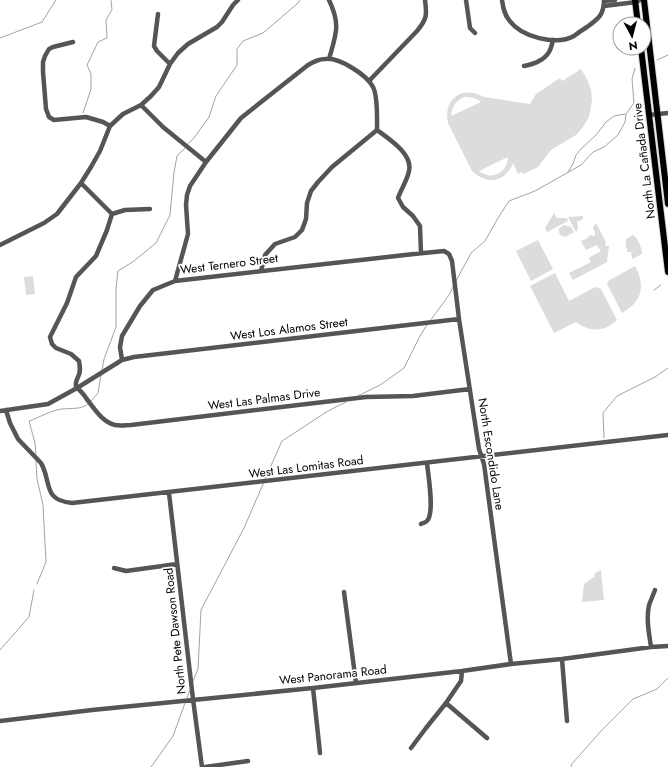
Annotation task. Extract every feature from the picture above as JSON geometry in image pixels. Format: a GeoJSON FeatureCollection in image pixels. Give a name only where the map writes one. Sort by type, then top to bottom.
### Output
{"type":"FeatureCollection","features":[{"type":"Feature","properties":{"kind":"main road","name":"North La Cañada Drive"},"geometry":{"type":"LineString","coordinates":[[644,0],[668,204]]}},
{"type":"Feature","properties":{"kind":"main road"},"geometry":{"type":"LineString","coordinates":[[637,1],[638,16]]}},
{"type":"Feature","properties":{"kind":"main road","name":"North La Cañada Drive"},"geometry":{"type":"LineString","coordinates":[[642,56],[668,272]]}},
{"type":"Feature","properties":{"kind":"street"},"geometry":{"type":"LineString","coordinates":[[0,246],[44,223],[57,214],[81,183],[100,151],[110,126],[123,114],[141,105],[152,96],[159,87],[170,64],[178,53],[188,44],[217,27],[238,0]]}},
{"type":"Feature","properties":{"kind":"street"},"geometry":{"type":"LineString","coordinates":[[329,0],[336,19],[337,30],[329,59]]}},
{"type":"Feature","properties":{"kind":"street"},"geometry":{"type":"LineString","coordinates":[[370,82],[424,22],[427,10],[425,0]]}},
{"type":"Feature","properties":{"kind":"street"},"geometry":{"type":"LineString","coordinates":[[466,0],[470,28],[475,33]]}},
{"type":"Feature","properties":{"kind":"street"},"geometry":{"type":"LineString","coordinates":[[502,0],[504,12],[508,20],[521,32],[537,38],[553,40],[574,36],[598,22],[604,2]]}},
{"type":"Feature","properties":{"kind":"street"},"geometry":{"type":"LineString","coordinates":[[604,2],[615,0]]}},
{"type":"Feature","properties":{"kind":"street"},"geometry":{"type":"LineString","coordinates":[[604,2],[637,1]]}},
{"type":"Feature","properties":{"kind":"street"},"geometry":{"type":"LineString","coordinates":[[158,14],[154,46],[170,64]]}},
{"type":"Feature","properties":{"kind":"street"},"geometry":{"type":"LineString","coordinates":[[524,66],[535,64],[544,58],[549,52],[553,40]]}},
{"type":"Feature","properties":{"kind":"street"},"geometry":{"type":"LineString","coordinates":[[73,42],[49,49],[43,62],[46,109],[49,117],[54,120],[86,117],[110,126]]}},
{"type":"Feature","properties":{"kind":"street"},"geometry":{"type":"LineString","coordinates":[[176,281],[188,234],[187,194],[190,186],[206,162],[241,118],[308,65],[318,60],[329,59],[354,68],[374,87],[377,130],[399,148],[409,163],[409,171],[398,198],[403,207],[413,216],[420,226],[422,253]]}},
{"type":"Feature","properties":{"kind":"street"},"geometry":{"type":"LineString","coordinates":[[141,105],[163,127],[206,162]]}},
{"type":"Feature","properties":{"kind":"street"},"geometry":{"type":"LineString","coordinates":[[649,115],[668,113]]}},
{"type":"Feature","properties":{"kind":"street"},"geometry":{"type":"LineString","coordinates":[[261,270],[265,256],[275,244],[295,237],[302,230],[306,219],[307,203],[311,191],[318,182],[332,167],[377,130]]}},
{"type":"Feature","properties":{"kind":"street"},"geometry":{"type":"LineString","coordinates":[[81,183],[112,214]]}},
{"type":"Feature","properties":{"kind":"street"},"geometry":{"type":"LineString","coordinates":[[112,214],[125,210],[150,209]]}},
{"type":"Feature","properties":{"kind":"street"},"geometry":{"type":"LineString","coordinates":[[77,388],[76,383],[80,372],[79,361],[71,354],[56,348],[52,344],[50,337],[67,303],[76,277],[96,256],[112,214]]}},
{"type":"Feature","properties":{"kind":"street","name":"West Ternero Street"},"geometry":{"type":"LineString","coordinates":[[122,360],[120,347],[122,336],[140,306],[153,290],[176,281],[261,270],[444,251]]}},
{"type":"Feature","properties":{"kind":"street","name":"North Escondido Lane"},"geometry":{"type":"LineString","coordinates":[[444,251],[449,254],[452,261],[459,319],[479,449],[484,464],[511,664]]}},
{"type":"Feature","properties":{"kind":"street","name":"West Los Alamos Street"},"geometry":{"type":"LineString","coordinates":[[122,360],[134,357],[459,319]]}},
{"type":"Feature","properties":{"kind":"street"},"geometry":{"type":"LineString","coordinates":[[0,411],[48,404],[122,360]]}},
{"type":"Feature","properties":{"kind":"street","name":"West Las Palmas Drive"},"geometry":{"type":"LineString","coordinates":[[77,388],[82,392],[103,419],[108,423],[120,426],[366,398],[413,396],[470,389]]}},
{"type":"Feature","properties":{"kind":"street","name":"West Las Lomitas Road"},"geometry":{"type":"LineString","coordinates":[[6,410],[10,423],[18,439],[41,463],[50,492],[56,499],[72,503],[668,435]]}},
{"type":"Feature","properties":{"kind":"street"},"geometry":{"type":"LineString","coordinates":[[421,524],[429,517],[431,504],[427,463]]}},
{"type":"Feature","properties":{"kind":"street","name":"North Pete Dawson Road"},"geometry":{"type":"LineString","coordinates":[[169,493],[202,767]]}},
{"type":"Feature","properties":{"kind":"street"},"geometry":{"type":"LineString","coordinates":[[114,568],[126,571],[178,564]]}},
{"type":"Feature","properties":{"kind":"street"},"geometry":{"type":"LineString","coordinates":[[651,647],[648,614],[649,605],[655,590]]}},
{"type":"Feature","properties":{"kind":"street"},"geometry":{"type":"LineString","coordinates":[[344,592],[356,683]]}},
{"type":"Feature","properties":{"kind":"street","name":"West Panorama Road"},"geometry":{"type":"LineString","coordinates":[[0,721],[92,710],[313,688],[668,646]]}},
{"type":"Feature","properties":{"kind":"street"},"geometry":{"type":"LineString","coordinates":[[562,659],[568,721]]}},
{"type":"Feature","properties":{"kind":"street"},"geometry":{"type":"LineString","coordinates":[[411,748],[461,681],[462,671]]}},
{"type":"Feature","properties":{"kind":"street"},"geometry":{"type":"LineString","coordinates":[[313,688],[320,753]]}},
{"type":"Feature","properties":{"kind":"street"},"geometry":{"type":"LineString","coordinates":[[446,703],[487,738]]}},
{"type":"Feature","properties":{"kind":"street"},"geometry":{"type":"LineString","coordinates":[[205,767],[248,762]]}},
{"type":"Feature","properties":{"kind":"shaded area"},"geometry":{"type":"Polygon","coordinates":[[[581,69],[591,90],[592,100],[589,117],[576,135],[551,150],[538,167],[523,174],[522,172],[518,174],[513,163],[510,170],[505,175],[495,180],[489,180],[472,171],[448,123],[447,114],[449,107],[456,96],[469,92],[484,97],[530,104],[536,94],[560,78],[562,81],[581,69]],[[464,97],[455,104],[452,109],[451,116],[481,102],[473,98],[464,97]],[[508,157],[479,171],[489,175],[498,174],[505,167],[508,157]]]}},
{"type":"Feature","properties":{"kind":"shaded area"},"geometry":{"type":"Polygon","coordinates":[[[554,213],[557,218],[567,218],[568,221],[547,232],[545,228],[554,213]]]}},
{"type":"Feature","properties":{"kind":"shaded area"},"geometry":{"type":"Polygon","coordinates":[[[583,216],[583,219],[577,222],[578,227],[576,232],[568,217],[583,216]]]}},
{"type":"Feature","properties":{"kind":"shaded area"},"geometry":{"type":"Polygon","coordinates":[[[596,223],[606,242],[606,246],[609,246],[607,262],[573,280],[569,273],[591,262],[589,259],[590,257],[601,251],[597,245],[586,250],[581,241],[588,238],[590,235],[595,235],[595,231],[593,229],[596,223]]]}},
{"type":"Feature","properties":{"kind":"shaded area"},"geometry":{"type":"Polygon","coordinates":[[[564,225],[571,227],[574,232],[565,237],[560,235],[558,229],[564,225]]]}},
{"type":"Feature","properties":{"kind":"shaded area"},"geometry":{"type":"Polygon","coordinates":[[[633,235],[637,238],[642,254],[632,259],[631,252],[627,252],[626,239],[633,235]]]}},
{"type":"Feature","properties":{"kind":"shaded area"},"geometry":{"type":"Polygon","coordinates":[[[538,240],[553,269],[531,281],[516,251],[538,240]]]}},
{"type":"Feature","properties":{"kind":"shaded area"},"geometry":{"type":"Polygon","coordinates":[[[635,266],[640,280],[640,293],[634,304],[622,313],[607,284],[608,281],[635,266]]]}},
{"type":"Feature","properties":{"kind":"shaded area"},"geometry":{"type":"Polygon","coordinates":[[[555,273],[569,301],[595,287],[601,289],[617,320],[609,326],[601,329],[584,327],[576,322],[554,333],[530,286],[555,273]]]}},
{"type":"Feature","properties":{"kind":"shaded area"},"geometry":{"type":"Polygon","coordinates":[[[33,276],[35,294],[26,295],[24,277],[33,276]]]}},
{"type":"Feature","properties":{"kind":"shaded area"},"geometry":{"type":"Polygon","coordinates":[[[601,570],[604,600],[582,602],[584,584],[594,577],[595,573],[601,570]]]}},
{"type":"Feature","properties":{"kind":"waterway"},"geometry":{"type":"LineString","coordinates":[[0,38],[42,22],[56,0]]}},
{"type":"Feature","properties":{"kind":"waterway"},"geometry":{"type":"LineString","coordinates":[[83,113],[91,89],[91,74],[87,65],[98,42],[107,38],[106,20],[112,10],[111,0]]}},
{"type":"Feature","properties":{"kind":"waterway"},"geometry":{"type":"LineString","coordinates":[[187,145],[209,117],[216,96],[237,65],[237,49],[243,41],[263,33],[300,0]]}},
{"type":"Feature","properties":{"kind":"waterway"},"geometry":{"type":"LineString","coordinates":[[657,60],[668,55]]}},
{"type":"Feature","properties":{"kind":"waterway"},"geometry":{"type":"LineString","coordinates":[[456,281],[471,253],[485,241],[509,201],[535,191],[581,165],[593,152],[604,147],[618,135],[625,122],[626,114],[634,103],[632,79],[635,68]]}},
{"type":"Feature","properties":{"kind":"waterway"},"geometry":{"type":"LineString","coordinates":[[568,172],[576,155],[596,135],[606,122],[614,116],[625,114]]}},
{"type":"Feature","properties":{"kind":"waterway"},"geometry":{"type":"LineString","coordinates":[[102,370],[104,359],[116,327],[116,288],[118,271],[134,261],[156,243],[170,215],[177,156],[185,148]]}},
{"type":"Feature","properties":{"kind":"waterway"},"geometry":{"type":"LineString","coordinates":[[654,290],[661,285]]}},
{"type":"Feature","properties":{"kind":"waterway"},"geometry":{"type":"LineString","coordinates":[[430,321],[453,287]]}},
{"type":"Feature","properties":{"kind":"waterway"},"geometry":{"type":"LineString","coordinates":[[358,396],[380,385],[404,368],[427,325]]}},
{"type":"Feature","properties":{"kind":"waterway"},"geometry":{"type":"LineString","coordinates":[[604,438],[603,413],[617,396],[655,377],[668,368]]}},
{"type":"Feature","properties":{"kind":"waterway"},"geometry":{"type":"LineString","coordinates":[[91,401],[98,393],[101,375]]}},
{"type":"Feature","properties":{"kind":"waterway"},"geometry":{"type":"LineString","coordinates":[[265,479],[282,441],[328,411],[346,402]]}},
{"type":"Feature","properties":{"kind":"waterway"},"geometry":{"type":"LineString","coordinates":[[36,454],[35,443],[29,421],[54,411],[80,408],[89,403]]}},
{"type":"Feature","properties":{"kind":"waterway"},"geometry":{"type":"LineString","coordinates":[[36,461],[37,479],[43,505],[46,562],[37,584]]}},
{"type":"Feature","properties":{"kind":"waterway"},"geometry":{"type":"LineString","coordinates":[[193,681],[198,669],[201,610],[244,528],[264,482]]}},
{"type":"Feature","properties":{"kind":"waterway"},"geometry":{"type":"LineString","coordinates":[[0,650],[29,617],[34,590]]}},
{"type":"Feature","properties":{"kind":"waterway"},"geometry":{"type":"LineString","coordinates":[[572,767],[571,765],[601,731],[633,699],[657,689],[668,678]]}},
{"type":"Feature","properties":{"kind":"waterway"},"geometry":{"type":"LineString","coordinates":[[187,698],[190,690]]}},
{"type":"Feature","properties":{"kind":"waterway"},"geometry":{"type":"LineString","coordinates":[[151,767],[173,736],[185,703]]}}]}
